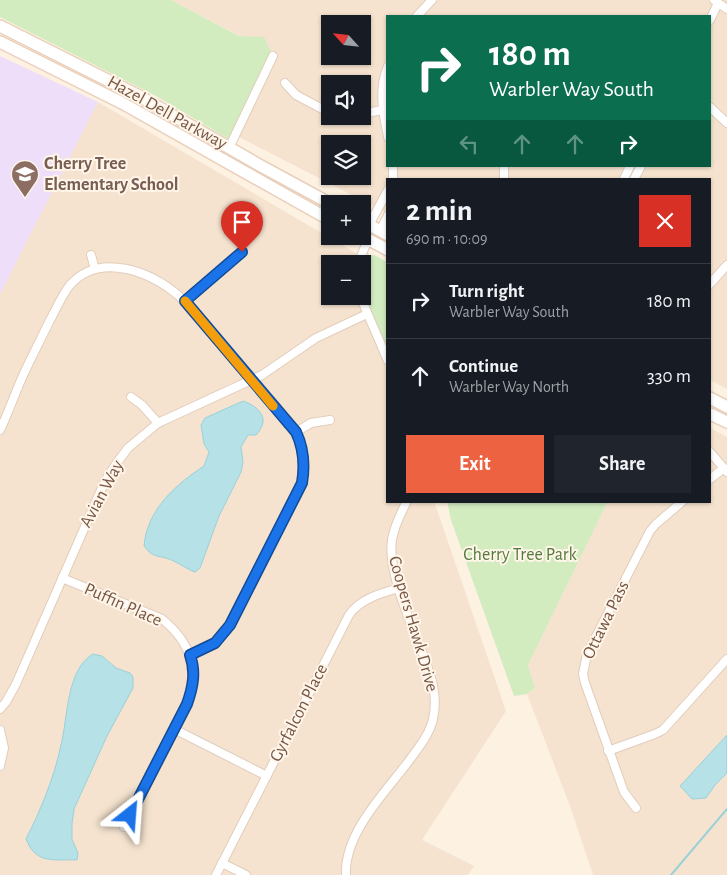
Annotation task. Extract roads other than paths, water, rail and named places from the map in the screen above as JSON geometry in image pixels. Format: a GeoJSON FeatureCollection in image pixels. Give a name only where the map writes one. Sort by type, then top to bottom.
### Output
{"type":"FeatureCollection","features":[{"type":"Feature","properties":{"kind":"main road","name":"Hazel Dell Parkway"},"geometry":{"type":"LineString","coordinates":[[0,26],[96,73],[321,198]]}},
{"type":"Feature","properties":{"kind":"main road","name":"Hazel Dell Parkway"},"geometry":{"type":"LineString","coordinates":[[0,42],[122,103],[321,215]]}},
{"type":"Feature","properties":{"kind":"main road"},"geometry":{"type":"LineString","coordinates":[[371,241],[386,249]]}},
{"type":"Feature","properties":{"kind":"main road"},"geometry":{"type":"LineString","coordinates":[[711,399],[727,407]]}},
{"type":"Feature","properties":{"kind":"main road"},"geometry":{"type":"LineString","coordinates":[[711,414],[727,422]]}},
{"type":"Feature","properties":{"kind":"street"},"geometry":{"type":"LineString","coordinates":[[418,15],[432,0]]}},
{"type":"Feature","properties":{"kind":"street"},"geometry":{"type":"LineString","coordinates":[[711,17],[716,2],[727,9]]}},
{"type":"Feature","properties":{"kind":"street"},"geometry":{"type":"LineString","coordinates":[[230,148],[273,56]]}},
{"type":"Feature","properties":{"kind":"street"},"geometry":{"type":"LineString","coordinates":[[386,73],[382,86],[382,110],[386,128]]}},
{"type":"Feature","properties":{"kind":"street"},"geometry":{"type":"LineString","coordinates":[[284,83],[296,95],[321,108]]}},
{"type":"Feature","properties":{"kind":"street"},"geometry":{"type":"LineString","coordinates":[[711,108],[727,123]]}},
{"type":"Feature","properties":{"kind":"street"},"geometry":{"type":"LineString","coordinates":[[371,112],[382,110]]}},
{"type":"Feature","properties":{"kind":"street"},"geometry":{"type":"LineString","coordinates":[[375,228],[386,196]]}},
{"type":"Feature","properties":{"kind":"street"},"geometry":{"type":"LineString","coordinates":[[375,228],[386,217]]}},
{"type":"Feature","properties":{"kind":"street"},"geometry":{"type":"LineString","coordinates":[[185,301],[242,252]]}},
{"type":"Feature","properties":{"kind":"street"},"geometry":{"type":"LineString","coordinates":[[91,255],[95,269]]}},
{"type":"Feature","properties":{"kind":"street"},"geometry":{"type":"LineString","coordinates":[[711,283],[727,265]]}},
{"type":"Feature","properties":{"kind":"street"},"geometry":{"type":"LineString","coordinates":[[0,430],[27,365],[63,295],[77,278],[95,269],[116,268],[149,275],[169,287],[185,301],[296,432],[302,447],[304,470],[298,494],[230,625],[215,643],[190,655]]}},
{"type":"Feature","properties":{"kind":"street"},"geometry":{"type":"LineString","coordinates":[[364,305],[386,357]]}},
{"type":"Feature","properties":{"kind":"street","name":"Avian Way"},"geometry":{"type":"LineString","coordinates":[[0,709],[14,689],[100,491],[110,472],[128,448],[158,423],[251,381],[316,338],[367,314]]}},
{"type":"Feature","properties":{"kind":"street"},"geometry":{"type":"LineString","coordinates":[[130,397],[142,405],[158,423]]}},
{"type":"Feature","properties":{"kind":"street"},"geometry":{"type":"LineString","coordinates":[[296,432],[311,424],[330,420]]}},
{"type":"Feature","properties":{"kind":"street"},"geometry":{"type":"LineString","coordinates":[[711,453],[726,470],[711,479]]}},
{"type":"Feature","properties":{"kind":"street","name":"Coopers Hawk Drive"},"geometry":{"type":"LineString","coordinates":[[346,875],[350,848],[362,823],[421,745],[431,727],[433,718],[435,701],[432,680],[392,564],[392,539],[395,527],[406,503]]}},
{"type":"Feature","properties":{"kind":"street","name":"Ottawa Pass"},"geometry":{"type":"LineString","coordinates":[[636,808],[624,792],[608,751],[585,682],[584,664],[650,531],[681,503]]}},
{"type":"Feature","properties":{"kind":"street","name":"Puffin Place"},"geometry":{"type":"LineString","coordinates":[[62,578],[162,619],[175,630],[190,655],[194,673],[193,687],[187,704],[124,827]]}},
{"type":"Feature","properties":{"kind":"street","name":"Gyrfalcon Place"},"geometry":{"type":"LineString","coordinates":[[216,875],[353,609],[366,600],[399,588]]}},
{"type":"Feature","properties":{"kind":"street"},"geometry":{"type":"LineString","coordinates":[[608,751],[663,730],[727,659]]}},
{"type":"Feature","properties":{"kind":"street"},"geometry":{"type":"LineString","coordinates":[[0,730],[4,748],[0,766]]}},
{"type":"Feature","properties":{"kind":"street"},"geometry":{"type":"LineString","coordinates":[[174,730],[267,776]]}},
{"type":"Feature","properties":{"kind":"street"},"geometry":{"type":"LineString","coordinates":[[222,863],[246,875]]}},
{"type":"Feature","properties":{"kind":"water"},"geometry":{"type":"Polygon","coordinates":[[[243,401],[259,410],[262,414],[263,424],[256,435],[248,435],[241,447],[243,462],[241,472],[219,516],[200,568],[195,572],[147,550],[144,546],[146,533],[164,500],[183,481],[204,466],[209,452],[204,444],[201,425],[205,418],[243,401]]]}},
{"type":"Feature","properties":{"kind":"water"},"geometry":{"type":"Polygon","coordinates":[[[93,654],[102,656],[116,668],[130,673],[133,677],[133,688],[107,736],[74,809],[72,839],[78,853],[77,860],[47,859],[35,853],[26,839],[42,805],[55,769],[73,683],[84,661],[93,654]]]}},
{"type":"Feature","properties":{"kind":"water"},"geometry":{"type":"Polygon","coordinates":[[[727,735],[727,773],[706,798],[692,799],[680,786],[727,735]]]}},
{"type":"Feature","properties":{"kind":"waterway"},"geometry":{"type":"LineString","coordinates":[[671,875],[727,809]]}},
{"type":"Feature","properties":{"kind":"place","name":"Cherry Tree Elementary School"},"geometry":{"type":"Point","coordinates":[25,198]}},
{"type":"Feature","properties":{"kind":"park label","name":"Cherry Tree Park"},"geometry":{"type":"Point","coordinates":[520,555]}}]}
